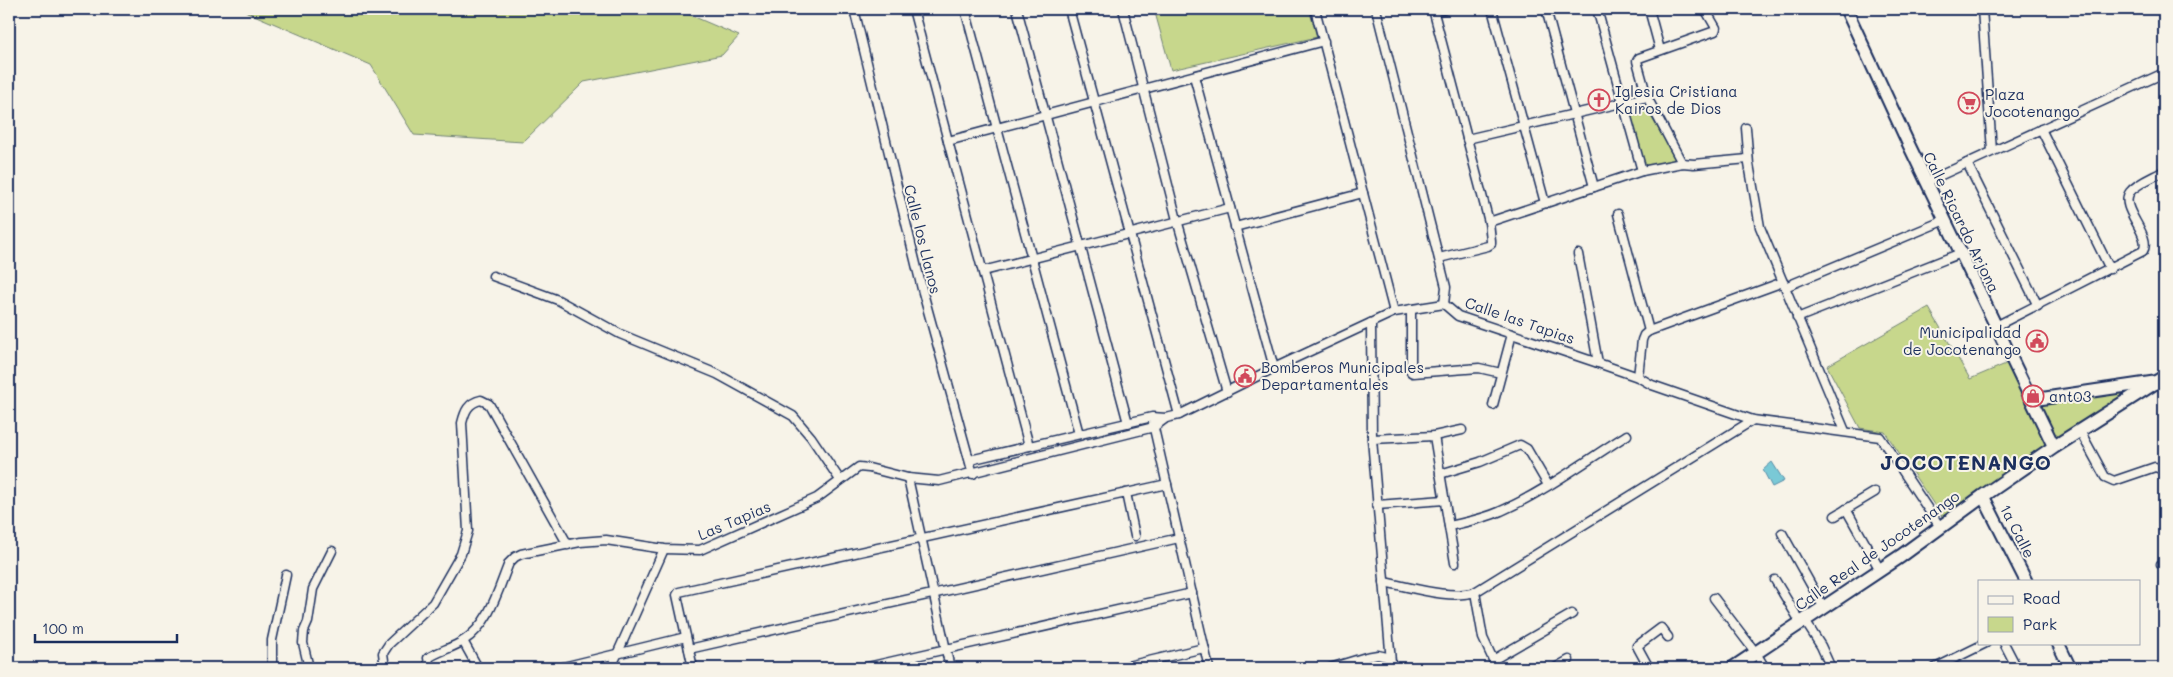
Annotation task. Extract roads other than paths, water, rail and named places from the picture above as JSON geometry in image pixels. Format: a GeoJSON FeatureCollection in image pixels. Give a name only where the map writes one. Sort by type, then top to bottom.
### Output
{"type":"FeatureCollection","features":[{"type":"Feature","properties":{"kind":"main road","name":"Calle Real de Jocotenango"},"geometry":{"type":"LineString","coordinates":[[1734,668],[1880,570],[2054,447],[2159,379]]}},
{"type":"Feature","properties":{"kind":"street","name":"Calle los Llanos"},"geometry":{"type":"LineString","coordinates":[[854,9],[922,289],[973,474]]}},
{"type":"Feature","properties":{"kind":"street"},"geometry":{"type":"LineString","coordinates":[[913,9],[1029,446]]}},
{"type":"Feature","properties":{"kind":"street"},"geometry":{"type":"LineString","coordinates":[[965,9],[1079,434]]}},
{"type":"Feature","properties":{"kind":"street"},"geometry":{"type":"LineString","coordinates":[[1017,9],[1128,423]]}},
{"type":"Feature","properties":{"kind":"street"},"geometry":{"type":"LineString","coordinates":[[1069,9],[1096,102],[1179,415]]}},
{"type":"Feature","properties":{"kind":"street"},"geometry":{"type":"LineString","coordinates":[[1123,9],[1142,88],[1227,392]]}},
{"type":"Feature","properties":{"kind":"street"},"geometry":{"type":"LineString","coordinates":[[1315,9],[1394,312]]}},
{"type":"Feature","properties":{"kind":"street"},"geometry":{"type":"LineString","coordinates":[[1376,9],[1446,287],[1444,304]]}},
{"type":"Feature","properties":{"kind":"street"},"geometry":{"type":"LineString","coordinates":[[1439,258],[1491,244],[1489,222],[1434,10],[1445,9]]}},
{"type":"Feature","properties":{"kind":"street"},"geometry":{"type":"LineString","coordinates":[[1492,9],[1546,203]]}},
{"type":"Feature","properties":{"kind":"street"},"geometry":{"type":"LineString","coordinates":[[1546,9],[1594,187]]}},
{"type":"Feature","properties":{"kind":"street"},"geometry":{"type":"LineString","coordinates":[[1597,9],[1642,171]]}},
{"type":"Feature","properties":{"kind":"street"},"geometry":{"type":"LineString","coordinates":[[1649,9],[1660,50]]}},
{"type":"Feature","properties":{"kind":"street"},"geometry":{"type":"LineString","coordinates":[[1682,163],[1647,97],[1637,61],[1639,58],[1715,30],[1716,28],[1705,9]]}},
{"type":"Feature","properties":{"kind":"street","name":"Calle Ricardo Arjona"},"geometry":{"type":"LineString","coordinates":[[1846,9],[1926,182],[2054,447]]}},
{"type":"Feature","properties":{"kind":"street"},"geometry":{"type":"LineString","coordinates":[[1982,9],[1992,151]]}},
{"type":"Feature","properties":{"kind":"street"},"geometry":{"type":"LineString","coordinates":[[948,141],[1324,41]]}},
{"type":"Feature","properties":{"kind":"street"},"geometry":{"type":"LineString","coordinates":[[1926,182],[2164,73]]}},
{"type":"Feature","properties":{"kind":"street"},"geometry":{"type":"LineString","coordinates":[[1194,76],[1274,368]]}},
{"type":"Feature","properties":{"kind":"street"},"geometry":{"type":"LineString","coordinates":[[1467,139],[1647,97]]}},
{"type":"Feature","properties":{"kind":"street"},"geometry":{"type":"LineString","coordinates":[[1746,128],[1748,159],[1760,227],[1845,431]]}},
{"type":"Feature","properties":{"kind":"street"},"geometry":{"type":"LineString","coordinates":[[2041,129],[2110,270]]}},
{"type":"Feature","properties":{"kind":"street"},"geometry":{"type":"LineString","coordinates":[[1489,222],[1642,171],[1682,163],[1694,164],[1748,159]]}},
{"type":"Feature","properties":{"kind":"street"},"geometry":{"type":"LineString","coordinates":[[1967,163],[2038,306]]}},
{"type":"Feature","properties":{"kind":"street"},"geometry":{"type":"LineString","coordinates":[[1996,326],[2110,270],[2145,249],[2145,242],[2129,206],[2128,197],[2132,190],[2164,171]]}},
{"type":"Feature","properties":{"kind":"street"},"geometry":{"type":"LineString","coordinates":[[1235,227],[1363,193]]}},
{"type":"Feature","properties":{"kind":"street"},"geometry":{"type":"LineString","coordinates":[[983,271],[1230,208]]}},
{"type":"Feature","properties":{"kind":"street"},"geometry":{"type":"LineString","coordinates":[[1618,214],[1649,331]]}},
{"type":"Feature","properties":{"kind":"street"},"geometry":{"type":"LineString","coordinates":[[1638,377],[1642,340],[1649,331],[1784,285],[1945,220]]}},
{"type":"Feature","properties":{"kind":"street"},"geometry":{"type":"LineString","coordinates":[[1797,318],[1961,252]]}},
{"type":"Feature","properties":{"kind":"street"},"geometry":{"type":"LineString","coordinates":[[1578,254],[1598,363]]}},
{"type":"Feature","properties":{"kind":"street"},"geometry":{"type":"LineString","coordinates":[[493,276],[558,300],[620,334],[717,374],[793,416],[811,437],[840,480]]}},
{"type":"Feature","properties":{"kind":"street","name":"Calle las Tapias"},"geometry":{"type":"LineString","coordinates":[[1166,418],[1179,415],[1394,312],[1444,304],[1458,316],[1638,377],[1652,385],[1754,420],[1880,437],[1940,527]]}},
{"type":"Feature","properties":{"kind":"street"},"geometry":{"type":"LineString","coordinates":[[1411,309],[1411,372],[1479,368],[1501,373]]}},
{"type":"Feature","properties":{"kind":"street"},"geometry":{"type":"LineString","coordinates":[[1371,323],[1372,438],[1393,665]]}},
{"type":"Feature","properties":{"kind":"street"},"geometry":{"type":"LineString","coordinates":[[1492,405],[1512,334]]}},
{"type":"Feature","properties":{"kind":"street"},"geometry":{"type":"LineString","coordinates":[[2032,400],[2159,379]]}},
{"type":"Feature","properties":{"kind":"street"},"geometry":{"type":"LineString","coordinates":[[385,668],[383,653],[389,644],[433,604],[461,554],[468,531],[462,423],[465,411],[472,402],[481,400],[489,404],[568,545]]}},
{"type":"Feature","properties":{"kind":"street"},"geometry":{"type":"LineString","coordinates":[[970,460],[1152,417],[1166,418]]}},
{"type":"Feature","properties":{"kind":"street"},"geometry":{"type":"LineString","coordinates":[[1152,417],[1209,668]]}},
{"type":"Feature","properties":{"kind":"street","name":"Las Tapias"},"geometry":{"type":"LineString","coordinates":[[464,640],[479,626],[490,611],[509,562],[515,557],[568,545],[606,540],[664,550],[700,550],[812,500],[859,467],[908,478],[939,481],[1154,427],[1166,418]]}},
{"type":"Feature","properties":{"kind":"street"},"geometry":{"type":"LineString","coordinates":[[1384,582],[1452,595],[1465,595],[1475,592],[1754,420]]}},
{"type":"Feature","properties":{"kind":"street"},"geometry":{"type":"LineString","coordinates":[[1372,438],[1434,436],[1462,430]]}},
{"type":"Feature","properties":{"kind":"street"},"geometry":{"type":"LineString","coordinates":[[2080,431],[2105,477],[2109,480],[2114,481],[2155,466],[2164,470]]}},
{"type":"Feature","properties":{"kind":"street"},"geometry":{"type":"LineString","coordinates":[[1449,526],[1501,511],[1548,485],[1627,435]]}},
{"type":"Feature","properties":{"kind":"street"},"geometry":{"type":"LineString","coordinates":[[1434,436],[1455,563]]}},
{"type":"Feature","properties":{"kind":"street"},"geometry":{"type":"LineString","coordinates":[[1440,474],[1480,462],[1520,445],[1527,449],[1548,485]]}},
{"type":"Feature","properties":{"kind":"street"},"geometry":{"type":"LineString","coordinates":[[908,478],[950,668]]}},
{"type":"Feature","properties":{"kind":"street"},"geometry":{"type":"LineString","coordinates":[[693,668],[677,595],[679,592],[922,540],[1167,484]]}},
{"type":"Feature","properties":{"kind":"street"},"geometry":{"type":"LineString","coordinates":[[1834,516],[1875,492]]}},
{"type":"Feature","properties":{"kind":"street"},"geometry":{"type":"LineString","coordinates":[[1126,493],[1135,536]]}},
{"type":"Feature","properties":{"kind":"street","name":"1a Calle"},"geometry":{"type":"LineString","coordinates":[[1983,496],[2025,580]]}},
{"type":"Feature","properties":{"kind":"street"},"geometry":{"type":"LineString","coordinates":[[1377,505],[1444,500]]}},
{"type":"Feature","properties":{"kind":"street"},"geometry":{"type":"LineString","coordinates":[[1846,509],[1880,570]]}},
{"type":"Feature","properties":{"kind":"street"},"geometry":{"type":"LineString","coordinates":[[1782,533],[1824,608]]}},
{"type":"Feature","properties":{"kind":"street"},"geometry":{"type":"LineString","coordinates":[[689,649],[1179,538]]}},
{"type":"Feature","properties":{"kind":"street"},"geometry":{"type":"LineString","coordinates":[[611,668],[664,550]]}},
{"type":"Feature","properties":{"kind":"street"},"geometry":{"type":"LineString","coordinates":[[308,668],[303,644],[304,631],[308,622],[314,589],[332,551]]}},
{"type":"Feature","properties":{"kind":"street"},"geometry":{"type":"LineString","coordinates":[[272,668],[272,640],[286,576]]}},
{"type":"Feature","properties":{"kind":"street"},"geometry":{"type":"LineString","coordinates":[[1775,580],[1803,622],[1822,646],[1831,668]]}},
{"type":"Feature","properties":{"kind":"street"},"geometry":{"type":"LineString","coordinates":[[1475,592],[1483,638],[1495,664],[1572,614]]}},
{"type":"Feature","properties":{"kind":"street"},"geometry":{"type":"LineString","coordinates":[[863,668],[1192,593]]}},
{"type":"Feature","properties":{"kind":"street"},"geometry":{"type":"LineString","coordinates":[[1714,598],[1756,653],[1765,668]]}},
{"type":"Feature","properties":{"kind":"street"},"geometry":{"type":"LineString","coordinates":[[1649,668],[1637,646],[1660,628],[1668,637]]}},
{"type":"Feature","properties":{"kind":"street"},"geometry":{"type":"LineString","coordinates":[[563,667],[616,656],[686,637]]}},
{"type":"Feature","properties":{"kind":"street"},"geometry":{"type":"LineString","coordinates":[[430,668],[428,658],[464,640],[478,668]]}},
{"type":"Feature","properties":{"kind":"street"},"geometry":{"type":"LineString","coordinates":[[1935,668],[1984,644]]}},
{"type":"Feature","properties":{"kind":"street"},"geometry":{"type":"LineString","coordinates":[[2004,644],[2016,668]]}},
{"type":"Feature","properties":{"kind":"street"},"geometry":{"type":"LineString","coordinates":[[2058,644],[2070,668]]}},
{"type":"Feature","properties":{"kind":"street"},"geometry":{"type":"LineString","coordinates":[[1119,668],[1204,648]]}},
{"type":"Feature","properties":{"kind":"street"},"geometry":{"type":"LineString","coordinates":[[1330,668],[1378,654],[1387,657],[1393,665]]}},
{"type":"Feature","properties":{"kind":"street"},"geometry":{"type":"LineString","coordinates":[[1555,668],[1569,660]]}},
{"type":"Feature","properties":{"kind":"water"},"geometry":{"type":"Polygon","coordinates":[[[1772,462],[1784,481],[1772,487],[1763,470],[1772,462]]]}},
{"type":"Feature","properties":{"kind":"place","name":"Iglesia Cristiana Kairos de Dios"},"geometry":{"type":"Point","coordinates":[1599,100]}},
{"type":"Feature","properties":{"kind":"place","name":"Plaza Jocotenango"},"geometry":{"type":"Point","coordinates":[1969,103]}},
{"type":"Feature","properties":{"kind":"place","name":"Municipalidad de Jocotenango"},"geometry":{"type":"Point","coordinates":[2037,341]}},
{"type":"Feature","properties":{"kind":"place","name":"Bomberos Municipales Departamentales"},"geometry":{"type":"Point","coordinates":[1245,376]}},
{"type":"Feature","properties":{"kind":"place","name":"ant03"},"geometry":{"type":"Point","coordinates":[2033,396]}},
{"type":"Feature","properties":{"kind":"district","name":"JOCOTENANGO"},"geometry":{"type":"Point","coordinates":[1966,462]}}]}
